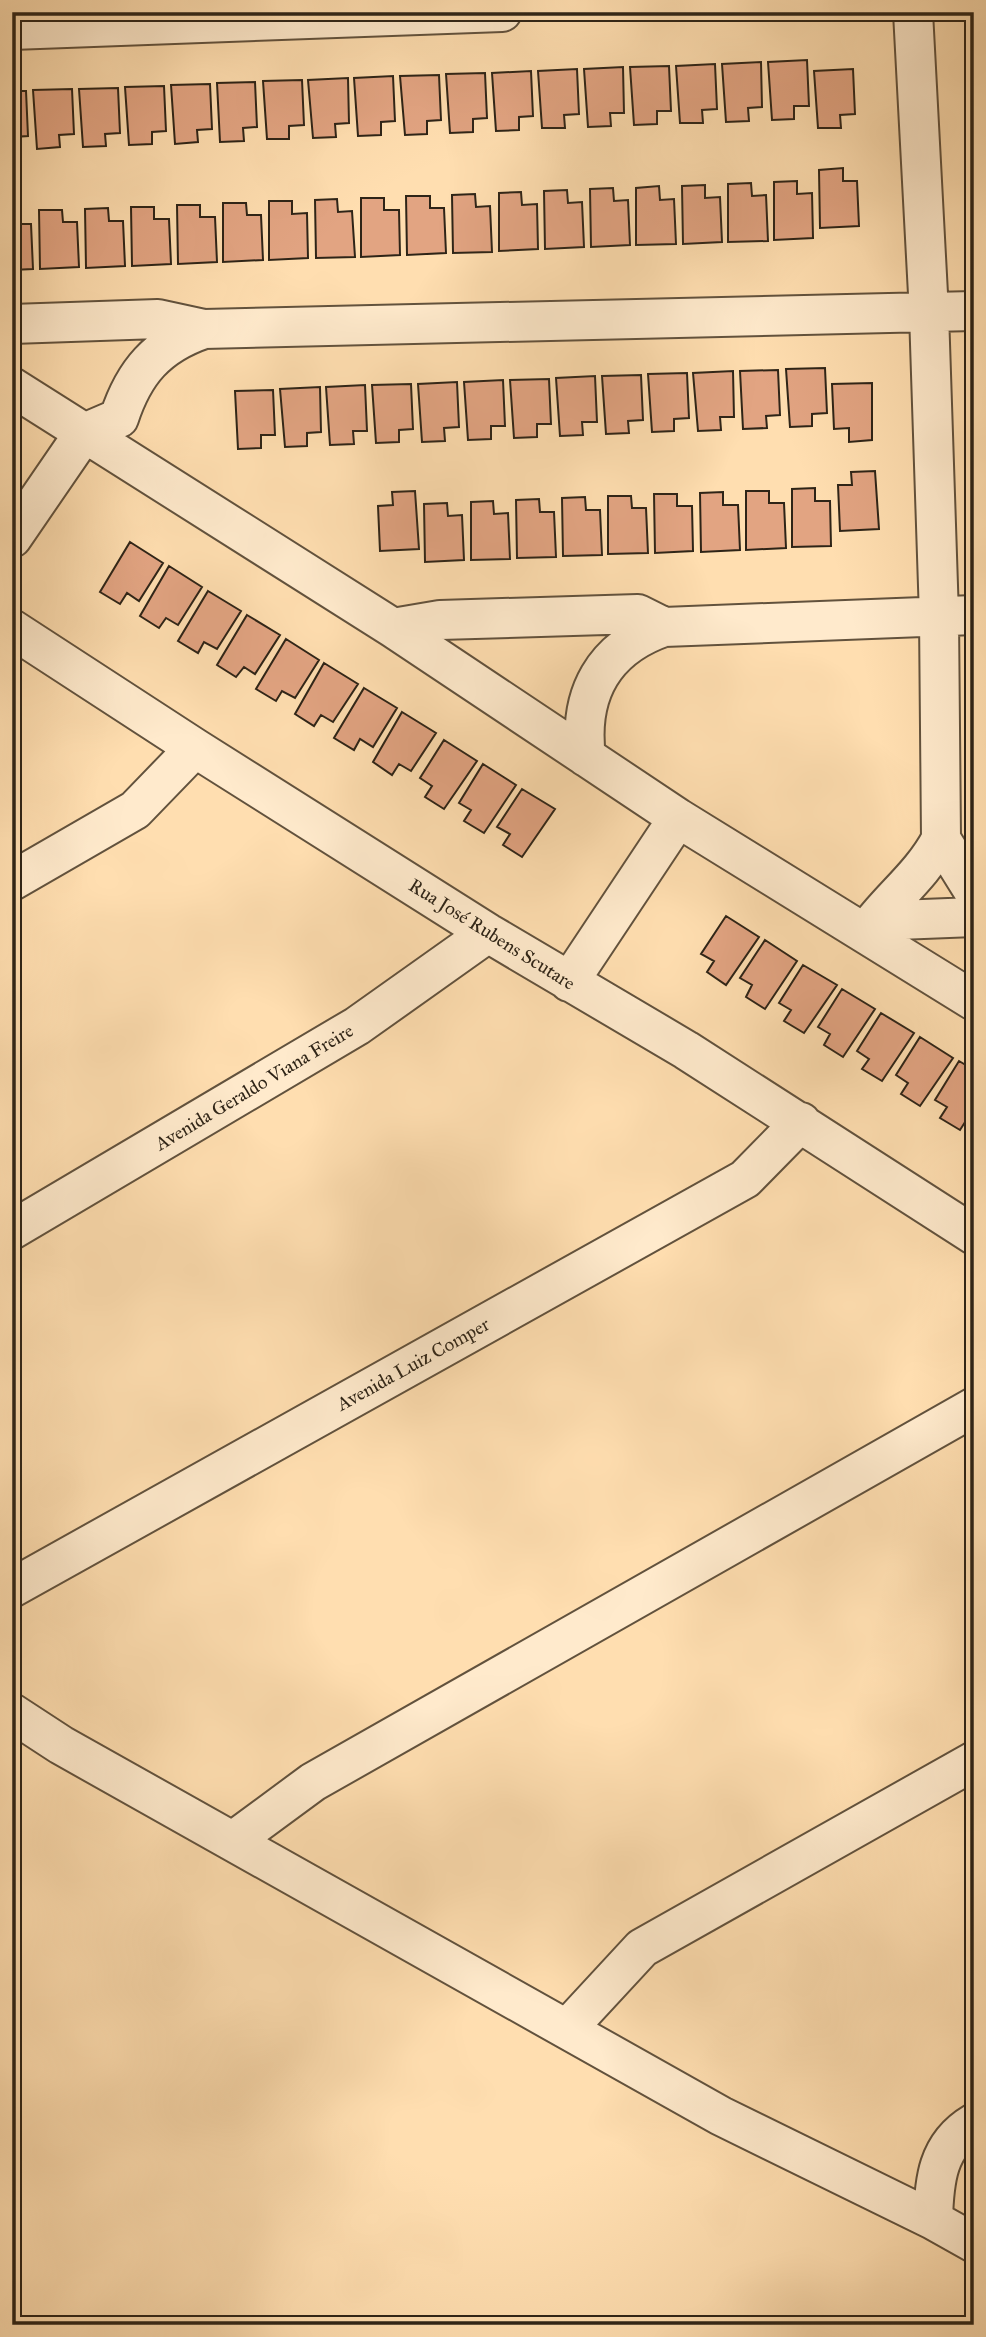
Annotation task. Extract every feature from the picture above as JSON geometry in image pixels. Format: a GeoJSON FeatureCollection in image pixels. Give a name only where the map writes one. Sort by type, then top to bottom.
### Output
{"type":"FeatureCollection","features":[{"type":"Feature","properties":{"kind":"street"},"geometry":{"type":"LineString","coordinates":[[12,30],[502,12]]}},
{"type":"Feature","properties":{"kind":"street"},"geometry":{"type":"LineString","coordinates":[[864,933],[881,911],[930,860],[941,839],[956,616],[929,313],[913,12]]}},
{"type":"Feature","properties":{"kind":"street"},"geometry":{"type":"LineString","coordinates":[[12,324],[158,319],[204,329],[974,311]]}},
{"type":"Feature","properties":{"kind":"street"},"geometry":{"type":"LineString","coordinates":[[12,538],[84,433],[119,418],[132,386],[153,358],[185,335],[204,329]]}},
{"type":"Feature","properties":{"kind":"street"},"geometry":{"type":"LineString","coordinates":[[12,387],[393,628],[678,818],[974,1001]]}},
{"type":"Feature","properties":{"kind":"street"},"geometry":{"type":"LineString","coordinates":[[393,628],[440,620],[638,614],[664,626]]}},
{"type":"Feature","properties":{"kind":"street"},"geometry":{"type":"LineString","coordinates":[[586,757],[583,734],[585,710],[592,689],[604,668],[630,642],[664,626],[956,616]]}},
{"type":"Feature","properties":{"kind":"street","name":"Rua José Rubens Scutare"},"geometry":{"type":"LineString","coordinates":[[12,629],[488,933],[686,1050],[974,1235]]}},
{"type":"Feature","properties":{"kind":"street"},"geometry":{"type":"LineString","coordinates":[[12,881],[135,810],[195,748]]}},
{"type":"Feature","properties":{"kind":"street"},"geometry":{"type":"LineString","coordinates":[[569,982],[678,818]]}},
{"type":"Feature","properties":{"kind":"street"},"geometry":{"type":"LineString","coordinates":[[941,839],[974,892]]}},
{"type":"Feature","properties":{"kind":"street"},"geometry":{"type":"LineString","coordinates":[[864,933],[898,920],[974,917]]}},
{"type":"Feature","properties":{"kind":"street","name":"Avenida Geraldo Viana Freire"},"geometry":{"type":"LineString","coordinates":[[12,1230],[357,1026],[488,933]]}},
{"type":"Feature","properties":{"kind":"street","name":"Avenida Luiz Comper"},"geometry":{"type":"LineString","coordinates":[[12,1588],[744,1179],[801,1122]]}},
{"type":"Feature","properties":{"kind":"street"},"geometry":{"type":"LineString","coordinates":[[233,1841],[313,1782],[974,1407]]}},
{"type":"Feature","properties":{"kind":"street"},"geometry":{"type":"LineString","coordinates":[[12,1713],[61,1745],[721,2116],[933,2220],[974,2243]]}},
{"type":"Feature","properties":{"kind":"street"},"geometry":{"type":"LineString","coordinates":[[568,2028],[642,1948],[974,1761]]}},
{"type":"Feature","properties":{"kind":"street"},"geometry":{"type":"LineString","coordinates":[[933,2220],[934,2186],[944,2154],[961,2131],[974,2123]]}},
{"type":"Feature","properties":{"kind":"building"},"geometry":{"type":"Polygon","coordinates":[[[807,60],[809,106],[794,106],[794,119],[772,120],[768,62],[807,60]]]}},
{"type":"Feature","properties":{"kind":"building"},"geometry":{"type":"Polygon","coordinates":[[[761,62],[762,107],[748,108],[749,121],[726,122],[722,64],[761,62]]]}},
{"type":"Feature","properties":{"kind":"building"},"geometry":{"type":"Polygon","coordinates":[[[715,64],[717,109],[702,110],[703,123],[680,123],[676,66],[715,64]]]}},
{"type":"Feature","properties":{"kind":"building"},"geometry":{"type":"Polygon","coordinates":[[[669,66],[671,111],[657,111],[657,124],[634,125],[630,67],[669,66]]]}},
{"type":"Feature","properties":{"kind":"building"},"geometry":{"type":"Polygon","coordinates":[[[623,67],[624,113],[610,113],[611,126],[588,127],[584,69],[623,67]]]}},
{"type":"Feature","properties":{"kind":"building"},"geometry":{"type":"Polygon","coordinates":[[[577,69],[579,114],[564,115],[565,128],[542,128],[538,71],[577,69]]]}},
{"type":"Feature","properties":{"kind":"building"},"geometry":{"type":"Polygon","coordinates":[[[853,69],[855,114],[840,115],[841,128],[818,128],[814,71],[853,69]]]}},
{"type":"Feature","properties":{"kind":"building"},"geometry":{"type":"Polygon","coordinates":[[[531,71],[533,116],[519,117],[519,130],[496,131],[492,73],[531,71]]]}},
{"type":"Feature","properties":{"kind":"building"},"geometry":{"type":"Polygon","coordinates":[[[485,73],[487,118],[473,119],[473,132],[450,133],[446,74],[485,73]]]}},
{"type":"Feature","properties":{"kind":"building"},"geometry":{"type":"Polygon","coordinates":[[[439,75],[441,120],[427,121],[427,134],[405,135],[400,76],[439,75]]]}},
{"type":"Feature","properties":{"kind":"building"},"geometry":{"type":"Polygon","coordinates":[[[393,76],[395,121],[381,122],[381,135],[358,136],[354,78],[393,76]]]}},
{"type":"Feature","properties":{"kind":"building"},"geometry":{"type":"Polygon","coordinates":[[[348,78],[349,123],[335,124],[336,137],[313,138],[308,80],[348,78]]]}},
{"type":"Feature","properties":{"kind":"building"},"geometry":{"type":"Polygon","coordinates":[[[302,80],[304,125],[289,126],[289,139],[267,139],[263,81],[302,80]]]}},
{"type":"Feature","properties":{"kind":"building"},"geometry":{"type":"Polygon","coordinates":[[[255,82],[257,127],[243,128],[244,141],[220,142],[217,83],[255,82]]]}},
{"type":"Feature","properties":{"kind":"building"},"geometry":{"type":"Polygon","coordinates":[[[210,84],[212,129],[197,130],[198,142],[175,144],[171,85],[210,84]]]}},
{"type":"Feature","properties":{"kind":"building"},"geometry":{"type":"Polygon","coordinates":[[[164,86],[166,131],[152,132],[152,144],[129,145],[125,87],[164,86]]]}},
{"type":"Feature","properties":{"kind":"building"},"geometry":{"type":"Polygon","coordinates":[[[118,88],[120,133],[105,134],[106,146],[83,147],[79,89],[118,88]]]}},
{"type":"Feature","properties":{"kind":"building"},"geometry":{"type":"Polygon","coordinates":[[[72,89],[74,134],[59,135],[60,147],[37,149],[33,90],[72,89]]]}},
{"type":"Feature","properties":{"kind":"building"},"geometry":{"type":"Polygon","coordinates":[[[12,91],[26,91],[28,136],[14,137],[14,149],[12,149],[12,91]]]}},
{"type":"Feature","properties":{"kind":"building"},"geometry":{"type":"Polygon","coordinates":[[[843,168],[843,181],[857,181],[859,226],[820,228],[819,170],[843,168]]]}},
{"type":"Feature","properties":{"kind":"building"},"geometry":{"type":"Polygon","coordinates":[[[797,181],[797,194],[812,193],[813,238],[774,240],[774,182],[797,181]]]}},
{"type":"Feature","properties":{"kind":"building"},"geometry":{"type":"Polygon","coordinates":[[[751,183],[752,196],[766,195],[768,241],[728,242],[728,184],[751,183]]]}},
{"type":"Feature","properties":{"kind":"building"},"geometry":{"type":"Polygon","coordinates":[[[705,185],[705,198],[720,197],[722,242],[683,244],[682,186],[705,185]]]}},
{"type":"Feature","properties":{"kind":"building"},"geometry":{"type":"Polygon","coordinates":[[[659,186],[660,200],[674,199],[676,244],[636,245],[636,188],[659,186]]]}},
{"type":"Feature","properties":{"kind":"building"},"geometry":{"type":"Polygon","coordinates":[[[613,188],[614,201],[628,200],[630,245],[591,247],[590,189],[613,188]]]}},
{"type":"Feature","properties":{"kind":"building"},"geometry":{"type":"Polygon","coordinates":[[[567,190],[568,203],[582,202],[584,247],[545,249],[544,191],[567,190]]]}},
{"type":"Feature","properties":{"kind":"building"},"geometry":{"type":"Polygon","coordinates":[[[521,192],[522,205],[537,204],[538,249],[499,251],[499,193],[521,192]]]}},
{"type":"Feature","properties":{"kind":"building"},"geometry":{"type":"Polygon","coordinates":[[[475,194],[476,207],[490,206],[492,252],[453,253],[452,195],[475,194]]]}},
{"type":"Feature","properties":{"kind":"building"},"geometry":{"type":"Polygon","coordinates":[[[406,196],[430,196],[430,208],[444,208],[446,253],[407,255],[406,196]]]}},
{"type":"Feature","properties":{"kind":"building"},"geometry":{"type":"Polygon","coordinates":[[[361,198],[384,198],[384,210],[399,210],[400,255],[361,257],[361,198]]]}},
{"type":"Feature","properties":{"kind":"building"},"geometry":{"type":"Polygon","coordinates":[[[337,199],[338,212],[352,211],[355,257],[316,258],[315,200],[337,199]]]}},
{"type":"Feature","properties":{"kind":"building"},"geometry":{"type":"Polygon","coordinates":[[[269,201],[292,201],[292,214],[307,213],[308,258],[269,260],[269,201]]]}},
{"type":"Feature","properties":{"kind":"building"},"geometry":{"type":"Polygon","coordinates":[[[223,203],[246,203],[247,215],[261,215],[263,260],[223,262],[223,203]]]}},
{"type":"Feature","properties":{"kind":"building"},"geometry":{"type":"Polygon","coordinates":[[[177,205],[200,205],[200,217],[215,217],[217,262],[178,264],[177,205]]]}},
{"type":"Feature","properties":{"kind":"building"},"geometry":{"type":"Polygon","coordinates":[[[131,207],[154,207],[154,219],[169,219],[171,264],[132,266],[131,207]]]}},
{"type":"Feature","properties":{"kind":"building"},"geometry":{"type":"Polygon","coordinates":[[[108,208],[109,221],[123,221],[125,266],[86,268],[85,209],[108,208]]]}},
{"type":"Feature","properties":{"kind":"building"},"geometry":{"type":"Polygon","coordinates":[[[39,210],[62,210],[63,222],[77,222],[79,267],[40,269],[39,210]]]}},
{"type":"Feature","properties":{"kind":"building"},"geometry":{"type":"Polygon","coordinates":[[[12,212],[16,212],[17,224],[31,224],[33,269],[12,270],[12,212]]]}},
{"type":"Feature","properties":{"kind":"building"},"geometry":{"type":"Polygon","coordinates":[[[825,368],[827,413],[812,414],[812,426],[790,427],[786,369],[825,368]]]}},
{"type":"Feature","properties":{"kind":"building"},"geometry":{"type":"Polygon","coordinates":[[[778,370],[780,415],[766,416],[767,428],[743,429],[740,371],[778,370]]]}},
{"type":"Feature","properties":{"kind":"building"},"geometry":{"type":"Polygon","coordinates":[[[733,371],[734,417],[720,417],[721,430],[698,431],[693,373],[733,371]]]}},
{"type":"Feature","properties":{"kind":"building"},"geometry":{"type":"Polygon","coordinates":[[[687,373],[689,418],[674,419],[674,431],[652,432],[648,374],[687,373]]]}},
{"type":"Feature","properties":{"kind":"building"},"geometry":{"type":"Polygon","coordinates":[[[641,375],[643,420],[628,421],[629,433],[606,434],[602,376],[641,375]]]}},
{"type":"Feature","properties":{"kind":"building"},"geometry":{"type":"Polygon","coordinates":[[[595,376],[597,422],[582,422],[583,435],[560,436],[556,378],[595,376]]]}},
{"type":"Feature","properties":{"kind":"building"},"geometry":{"type":"Polygon","coordinates":[[[549,379],[551,424],[537,424],[537,437],[514,438],[510,380],[549,379]]]}},
{"type":"Feature","properties":{"kind":"building"},"geometry":{"type":"Polygon","coordinates":[[[503,380],[505,426],[491,426],[491,439],[468,440],[464,382],[503,380]]]}},
{"type":"Feature","properties":{"kind":"building"},"geometry":{"type":"Polygon","coordinates":[[[457,382],[459,427],[444,428],[445,441],[422,442],[418,384],[457,382]]]}},
{"type":"Feature","properties":{"kind":"building"},"geometry":{"type":"Polygon","coordinates":[[[872,383],[872,440],[849,442],[849,428],[834,429],[832,384],[872,383]]]}},
{"type":"Feature","properties":{"kind":"building"},"geometry":{"type":"Polygon","coordinates":[[[411,384],[413,429],[399,430],[399,442],[376,443],[372,385],[411,384]]]}},
{"type":"Feature","properties":{"kind":"building"},"geometry":{"type":"Polygon","coordinates":[[[365,385],[367,431],[353,431],[354,444],[330,445],[326,387],[365,385]]]}},
{"type":"Feature","properties":{"kind":"building"},"geometry":{"type":"Polygon","coordinates":[[[320,387],[321,432],[307,433],[307,446],[285,447],[280,389],[320,387]]]}},
{"type":"Feature","properties":{"kind":"building"},"geometry":{"type":"Polygon","coordinates":[[[273,390],[275,435],[261,435],[261,448],[238,449],[235,391],[273,390]]]}},
{"type":"Feature","properties":{"kind":"building"},"geometry":{"type":"Polygon","coordinates":[[[875,471],[879,529],[840,531],[838,485],[852,485],[851,472],[875,471]]]}},
{"type":"Feature","properties":{"kind":"building"},"geometry":{"type":"Polygon","coordinates":[[[815,488],[815,501],[830,501],[831,546],[792,547],[792,489],[815,488]]]}},
{"type":"Feature","properties":{"kind":"building"},"geometry":{"type":"Polygon","coordinates":[[[415,491],[419,549],[380,551],[378,506],[393,505],[392,492],[415,491]]]}},
{"type":"Feature","properties":{"kind":"building"},"geometry":{"type":"Polygon","coordinates":[[[746,491],[769,491],[769,503],[784,503],[786,548],[746,550],[746,491]]]}},
{"type":"Feature","properties":{"kind":"building"},"geometry":{"type":"Polygon","coordinates":[[[723,492],[723,505],[738,505],[740,550],[701,552],[700,493],[723,492]]]}},
{"type":"Feature","properties":{"kind":"building"},"geometry":{"type":"Polygon","coordinates":[[[654,494],[677,494],[677,506],[692,506],[693,551],[655,553],[654,494]]]}},
{"type":"Feature","properties":{"kind":"building"},"geometry":{"type":"Polygon","coordinates":[[[608,496],[631,496],[632,508],[646,508],[648,553],[608,554],[608,496]]]}},
{"type":"Feature","properties":{"kind":"building"},"geometry":{"type":"Polygon","coordinates":[[[585,497],[586,510],[600,510],[602,555],[563,556],[562,498],[585,497]]]}},
{"type":"Feature","properties":{"kind":"building"},"geometry":{"type":"Polygon","coordinates":[[[539,499],[540,512],[554,512],[556,557],[517,558],[516,500],[539,499]]]}},
{"type":"Feature","properties":{"kind":"building"},"geometry":{"type":"Polygon","coordinates":[[[493,501],[494,514],[508,513],[510,559],[471,560],[471,502],[493,501]]]}},
{"type":"Feature","properties":{"kind":"building"},"geometry":{"type":"Polygon","coordinates":[[[447,503],[448,516],[462,515],[464,560],[425,562],[424,504],[447,503]]]}},
{"type":"Feature","properties":{"kind":"building"},"geometry":{"type":"Polygon","coordinates":[[[130,542],[163,563],[139,601],[127,593],[120,604],[100,592],[130,542]]]}},
{"type":"Feature","properties":{"kind":"building"},"geometry":{"type":"Polygon","coordinates":[[[169,566],[202,587],[178,625],[166,618],[159,628],[140,616],[169,566]]]}},
{"type":"Feature","properties":{"kind":"building"},"geometry":{"type":"Polygon","coordinates":[[[208,591],[241,611],[217,649],[204,642],[198,653],[178,641],[208,591]]]}},
{"type":"Feature","properties":{"kind":"building"},"geometry":{"type":"Polygon","coordinates":[[[247,615],[280,635],[255,674],[244,667],[236,677],[217,665],[247,615]]]}},
{"type":"Feature","properties":{"kind":"building"},"geometry":{"type":"Polygon","coordinates":[[[286,639],[319,660],[295,698],[282,691],[276,701],[256,689],[286,639]]]}},
{"type":"Feature","properties":{"kind":"building"},"geometry":{"type":"Polygon","coordinates":[[[324,663],[358,684],[333,722],[321,715],[314,726],[295,714],[324,663]]]}},
{"type":"Feature","properties":{"kind":"building"},"geometry":{"type":"Polygon","coordinates":[[[364,688],[397,708],[373,747],[360,739],[354,750],[334,738],[364,688]]]}},
{"type":"Feature","properties":{"kind":"building"},"geometry":{"type":"Polygon","coordinates":[[[402,712],[436,733],[411,771],[399,764],[392,775],[373,762],[402,712]]]}},
{"type":"Feature","properties":{"kind":"building"},"geometry":{"type":"Polygon","coordinates":[[[444,740],[477,761],[444,809],[425,797],[432,786],[420,778],[444,740]]]}},
{"type":"Feature","properties":{"kind":"building"},"geometry":{"type":"Polygon","coordinates":[[[483,764],[516,785],[484,833],[464,821],[471,810],[459,803],[483,764]]]}},
{"type":"Feature","properties":{"kind":"building"},"geometry":{"type":"Polygon","coordinates":[[[522,789],[555,809],[522,857],[503,845],[510,834],[497,827],[522,789]]]}},
{"type":"Feature","properties":{"kind":"building"},"geometry":{"type":"Polygon","coordinates":[[[726,916],[759,937],[726,985],[707,972],[714,961],[701,954],[726,916]]]}},
{"type":"Feature","properties":{"kind":"building"},"geometry":{"type":"Polygon","coordinates":[[[765,940],[797,961],[765,1009],[746,997],[752,985],[740,978],[765,940]]]}},
{"type":"Feature","properties":{"kind":"building"},"geometry":{"type":"Polygon","coordinates":[[[803,965],[837,985],[804,1033],[784,1021],[791,1010],[779,1003],[803,965]]]}},
{"type":"Feature","properties":{"kind":"building"},"geometry":{"type":"Polygon","coordinates":[[[842,989],[875,1009],[843,1057],[824,1045],[830,1034],[818,1027],[842,989]]]}},
{"type":"Feature","properties":{"kind":"building"},"geometry":{"type":"Polygon","coordinates":[[[881,1013],[914,1033],[882,1081],[862,1069],[869,1059],[857,1051],[881,1013]]]}},
{"type":"Feature","properties":{"kind":"building"},"geometry":{"type":"Polygon","coordinates":[[[920,1037],[953,1058],[920,1106],[901,1094],[908,1083],[896,1075],[920,1037]]]}},
{"type":"Feature","properties":{"kind":"building"},"geometry":{"type":"Polygon","coordinates":[[[959,1061],[974,1070],[974,1108],[960,1130],[940,1118],[947,1107],[935,1100],[959,1061]]]}}]}
